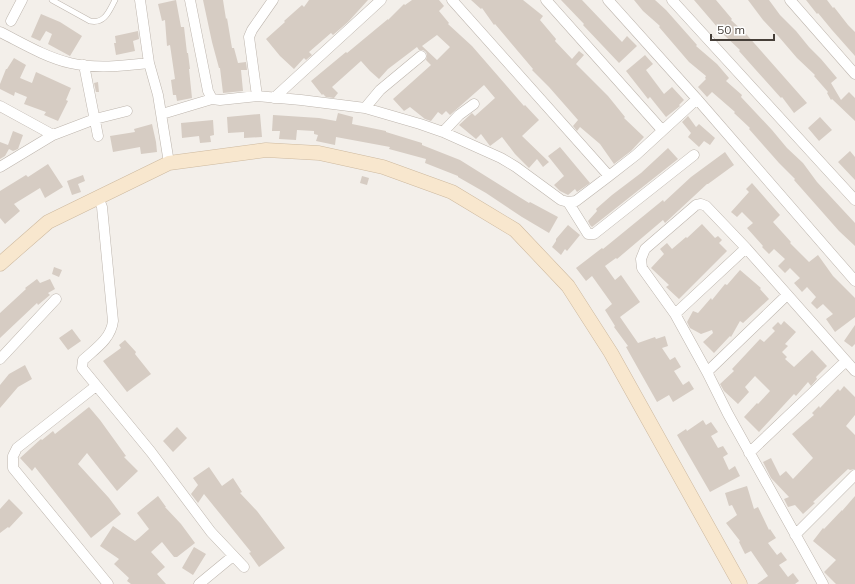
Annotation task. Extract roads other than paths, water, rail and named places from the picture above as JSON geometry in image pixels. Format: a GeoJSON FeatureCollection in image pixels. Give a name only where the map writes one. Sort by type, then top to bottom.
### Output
{"type":"FeatureCollection","features":[{"type":"Feature","properties":{"kind":"street"},"geometry":{"type":"LineString","coordinates":[[11,21],[22,0]]}},
{"type":"Feature","properties":{"kind":"street"},"geometry":{"type":"LineString","coordinates":[[140,0],[149,63],[162,114],[169,163]]}},
{"type":"Feature","properties":{"kind":"street"},"geometry":{"type":"LineString","coordinates":[[190,0],[208,90],[212,99]]}},
{"type":"Feature","properties":{"kind":"street"},"geometry":{"type":"LineString","coordinates":[[257,96],[250,37],[252,30],[273,0]]}},
{"type":"Feature","properties":{"kind":"street"},"geometry":{"type":"LineString","coordinates":[[274,98],[381,0]]}},
{"type":"Feature","properties":{"kind":"street"},"geometry":{"type":"LineString","coordinates":[[452,0],[609,176]]}},
{"type":"Feature","properties":{"kind":"street"},"geometry":{"type":"LineString","coordinates":[[546,0],[662,130]]}},
{"type":"Feature","properties":{"kind":"street"},"geometry":{"type":"LineString","coordinates":[[608,0],[697,99],[855,281]]}},
{"type":"Feature","properties":{"kind":"street"},"geometry":{"type":"LineString","coordinates":[[672,0],[855,200]]}},
{"type":"Feature","properties":{"kind":"street"},"geometry":{"type":"LineString","coordinates":[[790,0],[855,74]]}},
{"type":"Feature","properties":{"kind":"street"},"geometry":{"type":"LineString","coordinates":[[0,32],[32,49],[58,60],[84,65],[118,66],[149,63]]}},
{"type":"Feature","properties":{"kind":"street"},"geometry":{"type":"LineString","coordinates":[[365,108],[380,90],[421,56]]}},
{"type":"Feature","properties":{"kind":"street"},"geometry":{"type":"LineString","coordinates":[[84,65],[98,136]]}},
{"type":"Feature","properties":{"kind":"street"},"geometry":{"type":"LineString","coordinates":[[162,114],[212,99],[220,100],[257,96],[365,108],[443,132],[501,158],[516,167],[561,200],[568,202],[576,201],[636,155],[697,99]]}},
{"type":"Feature","properties":{"kind":"street"},"geometry":{"type":"LineString","coordinates":[[443,132],[459,115],[474,104]]}},
{"type":"Feature","properties":{"kind":"street"},"geometry":{"type":"LineString","coordinates":[[0,106],[53,135]]}},
{"type":"Feature","properties":{"kind":"street"},"geometry":{"type":"LineString","coordinates":[[0,167],[53,135],[95,119],[127,111]]}},
{"type":"Feature","properties":{"kind":"street"},"geometry":{"type":"LineString","coordinates":[[0,264],[48,222],[169,163],[266,150],[319,153],[383,167],[452,192],[515,230],[568,286],[611,353],[740,584]]}},
{"type":"Feature","properties":{"kind":"street"},"geometry":{"type":"LineString","coordinates":[[568,202],[588,234],[594,234],[694,155]]}},
{"type":"Feature","properties":{"kind":"street"},"geometry":{"type":"LineString","coordinates":[[98,197],[102,207],[113,321],[109,335],[83,360],[83,370],[151,452],[210,532],[244,567]]}},
{"type":"Feature","properties":{"kind":"street"},"geometry":{"type":"LineString","coordinates":[[823,584],[749,453],[675,314],[642,268],[641,259],[645,249],[696,205],[701,204],[706,206],[746,248],[855,371]]}},
{"type":"Feature","properties":{"kind":"street"},"geometry":{"type":"LineString","coordinates":[[675,314],[746,248]]}},
{"type":"Feature","properties":{"kind":"street"},"geometry":{"type":"LineString","coordinates":[[707,372],[787,295]]}},
{"type":"Feature","properties":{"kind":"street"},"geometry":{"type":"LineString","coordinates":[[0,359],[56,299]]}},
{"type":"Feature","properties":{"kind":"street"},"geometry":{"type":"LineString","coordinates":[[749,453],[846,361]]}},
{"type":"Feature","properties":{"kind":"street"},"geometry":{"type":"LineString","coordinates":[[96,386],[17,448],[13,456],[13,468],[108,584]]}},
{"type":"Feature","properties":{"kind":"street"},"geometry":{"type":"LineString","coordinates":[[795,535],[855,475]]}},
{"type":"Feature","properties":{"kind":"street"},"geometry":{"type":"LineString","coordinates":[[199,584],[233,556]]}},
{"type":"Feature","properties":{"kind":"lane"},"geometry":{"type":"LineString","coordinates":[[52,0],[90,21],[96,22],[102,20],[107,15],[115,0]]}}]}
